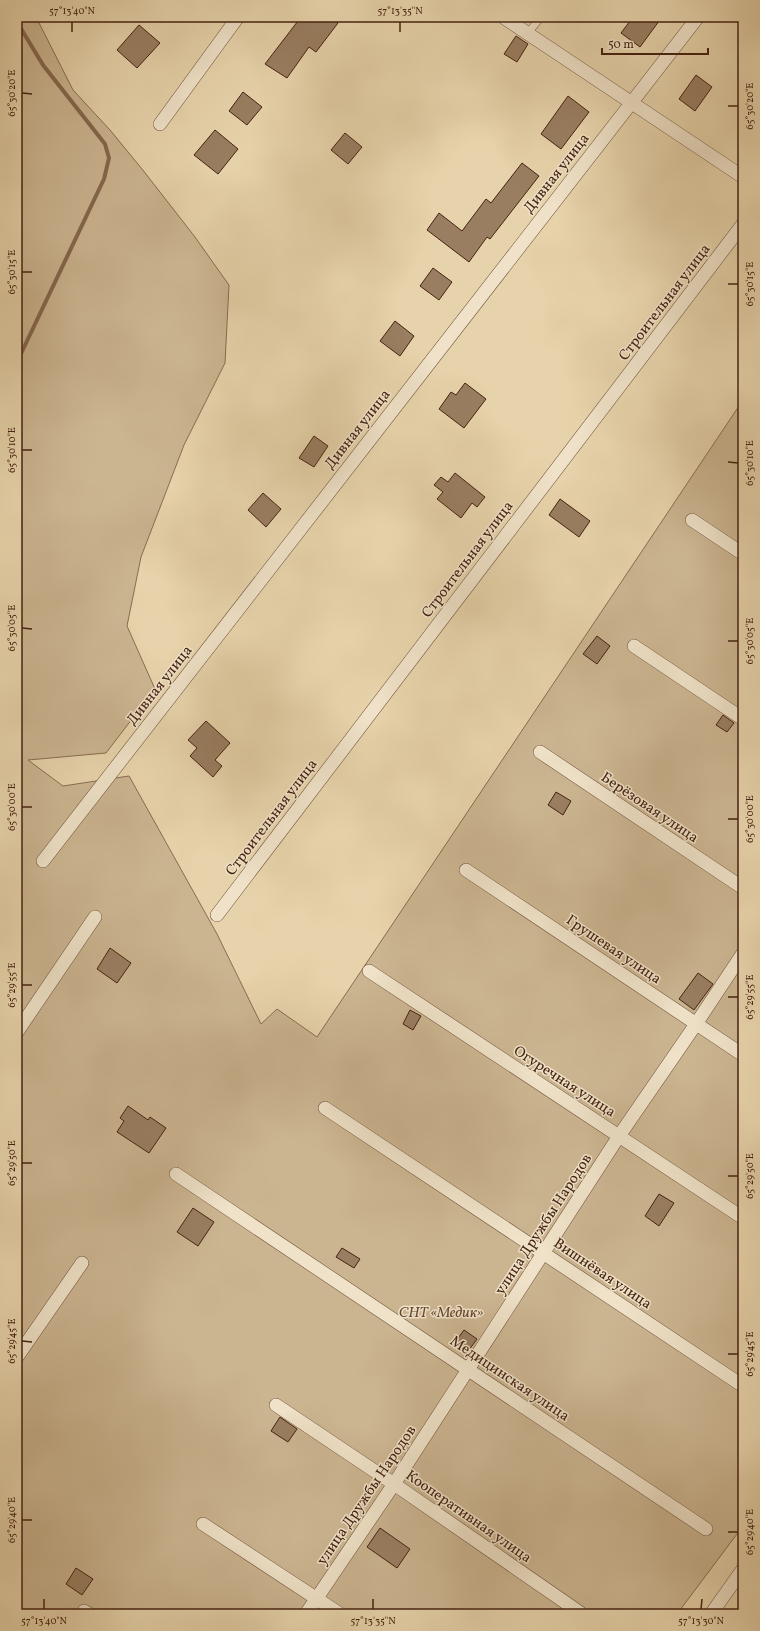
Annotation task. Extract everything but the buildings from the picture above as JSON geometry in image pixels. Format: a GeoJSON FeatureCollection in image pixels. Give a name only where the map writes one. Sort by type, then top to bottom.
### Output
{"type":"FeatureCollection","features":[{"type":"Feature","properties":{"kind":"street"},"geometry":{"type":"LineString","coordinates":[[160,124],[238,17]]}},
{"type":"Feature","properties":{"kind":"street"},"geometry":{"type":"LineString","coordinates":[[503,17],[743,177]]}},
{"type":"Feature","properties":{"kind":"street","name":"Дивная улица"},"geometry":{"type":"LineString","coordinates":[[43,861],[631,101],[698,17]]}},
{"type":"Feature","properties":{"kind":"street","name":"Строительная улица"},"geometry":{"type":"LineString","coordinates":[[218,914],[743,224]]}},
{"type":"Feature","properties":{"kind":"street"},"geometry":{"type":"LineString","coordinates":[[692,520],[743,554]]}},
{"type":"Feature","properties":{"kind":"street"},"geometry":{"type":"LineString","coordinates":[[634,646],[743,719]]}},
{"type":"Feature","properties":{"kind":"street","name":"Берёзовая улица"},"geometry":{"type":"LineString","coordinates":[[540,752],[743,888]]}},
{"type":"Feature","properties":{"kind":"street","name":"Грушевая улица"},"geometry":{"type":"LineString","coordinates":[[466,870],[743,1055]]}},
{"type":"Feature","properties":{"kind":"street"},"geometry":{"type":"LineString","coordinates":[[17,1032],[95,917]]}},
{"type":"Feature","properties":{"kind":"street","name":"улица Дружбы Народов"},"geometry":{"type":"LineString","coordinates":[[306,1614],[394,1484],[618,1136],[696,1024],[743,953]]}},
{"type":"Feature","properties":{"kind":"street","name":"Огуречная улица"},"geometry":{"type":"LineString","coordinates":[[369,972],[743,1218]]}},
{"type":"Feature","properties":{"kind":"street","name":"Вишнёвая улица"},"geometry":{"type":"LineString","coordinates":[[325,1108],[743,1386]]}},
{"type":"Feature","properties":{"kind":"street","name":"Медицинская улица"},"geometry":{"type":"LineString","coordinates":[[176,1174],[706,1528]]}},
{"type":"Feature","properties":{"kind":"street"},"geometry":{"type":"LineString","coordinates":[[17,1356],[82,1263]]}},
{"type":"Feature","properties":{"kind":"street","name":"Кооперативная улица"},"geometry":{"type":"LineString","coordinates":[[276,1405],[394,1484],[582,1614]]}},
{"type":"Feature","properties":{"kind":"street"},"geometry":{"type":"LineString","coordinates":[[203,1524],[340,1614]]}},
{"type":"Feature","properties":{"kind":"street"},"geometry":{"type":"LineString","coordinates":[[710,1614],[743,1569]]}},
{"type":"Feature","properties":{"kind":"lane"},"geometry":{"type":"LineString","coordinates":[[528,33],[540,17]]}},
{"type":"Feature","properties":{"kind":"green space","name":"СНТ «Медик»"},"geometry":{"type":"Polygon","coordinates":[[[17,17],[36,17],[73,90],[110,130],[142,169],[195,237],[229,285],[225,363],[184,445],[141,557],[127,626],[155,689],[106,753],[28,760],[63,786],[129,776],[217,934],[261,1024],[277,1009],[317,1037],[743,400],[743,1526],[677,1614],[17,1614],[17,17]]]}},
{"type":"Feature","properties":{"kind":"waterway"},"geometry":{"type":"LineString","coordinates":[[17,22],[43,65],[105,144],[109,158],[104,179],[17,362]]}}]}
